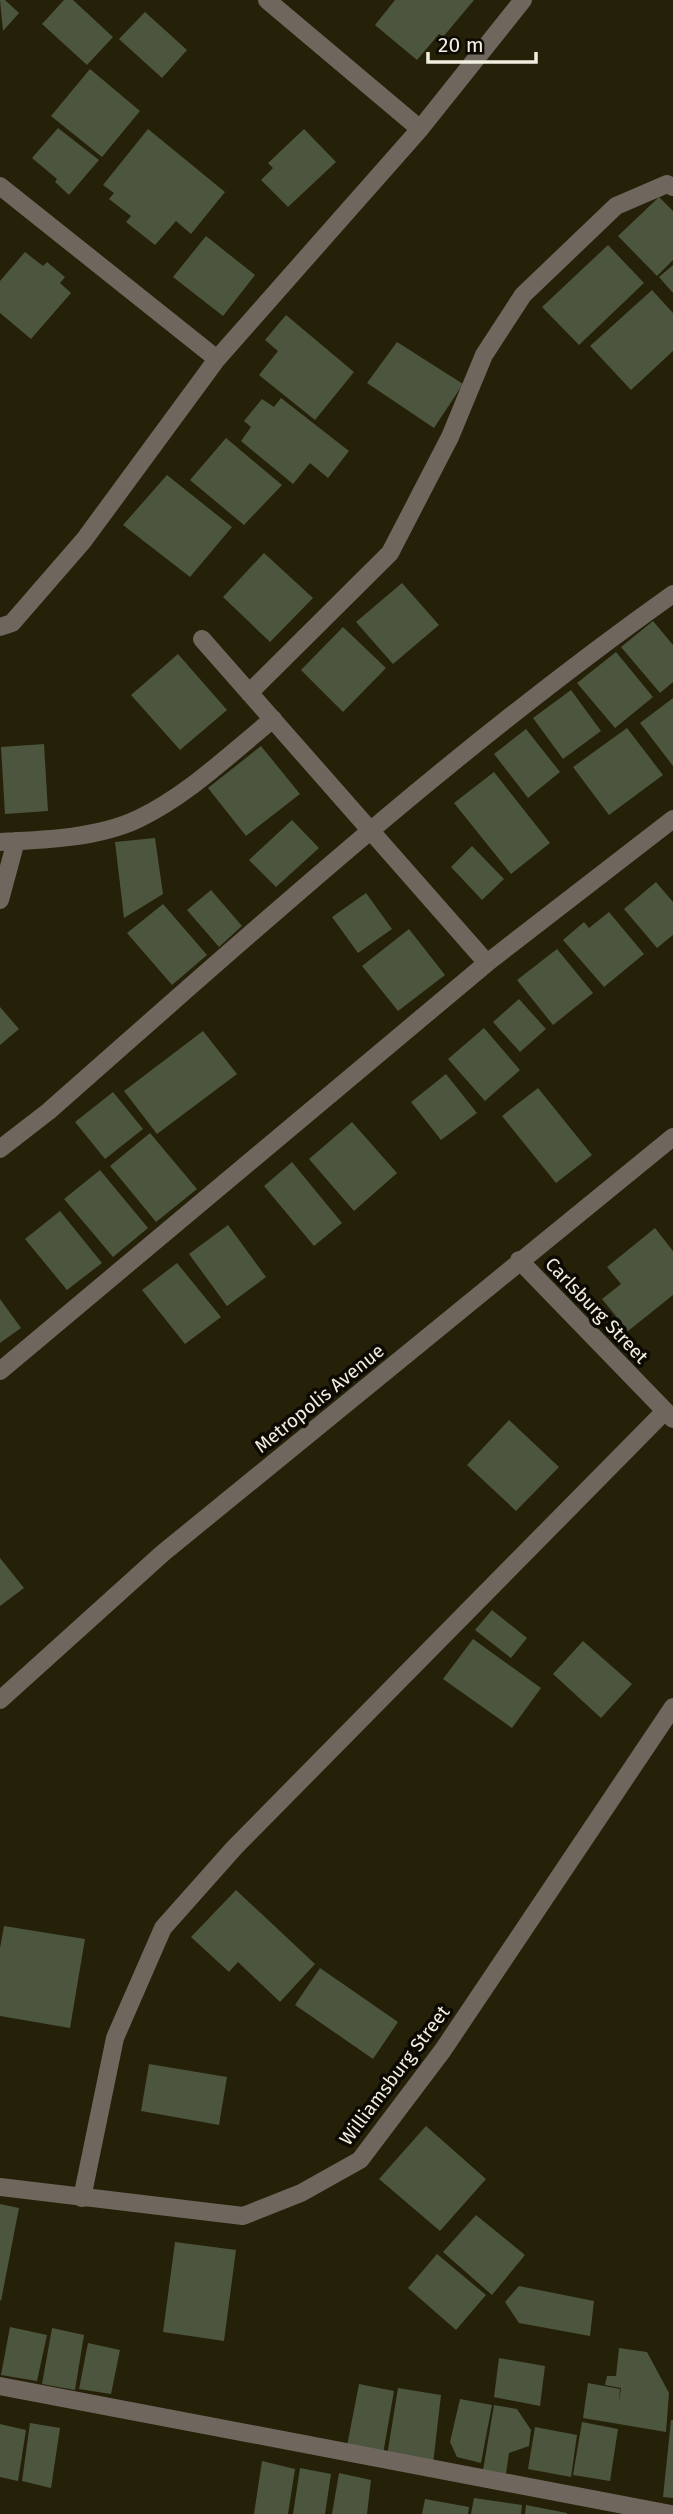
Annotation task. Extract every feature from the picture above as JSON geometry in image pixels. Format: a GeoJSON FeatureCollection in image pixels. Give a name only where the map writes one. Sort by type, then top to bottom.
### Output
{"type":"FeatureCollection","features":[{"type":"Feature","properties":{"kind":"street"},"geometry":{"type":"LineString","coordinates":[[267,0],[420,129]]}},
{"type":"Feature","properties":{"kind":"street"},"geometry":{"type":"LineString","coordinates":[[0,627],[12,624],[84,540],[217,359],[420,129],[523,0]]}},
{"type":"Feature","properties":{"kind":"street"},"geometry":{"type":"LineString","coordinates":[[249,692],[390,553],[450,437],[484,355],[523,295],[616,206],[667,184],[673,187]]}},
{"type":"Feature","properties":{"kind":"street"},"geometry":{"type":"LineString","coordinates":[[0,186],[217,359]]}},
{"type":"Feature","properties":{"kind":"street"},"geometry":{"type":"LineString","coordinates":[[0,1149],[49,1111],[369,830],[564,672],[673,594]]}},
{"type":"Feature","properties":{"kind":"street"},"geometry":{"type":"LineString","coordinates":[[201,639],[487,964]]}},
{"type":"Feature","properties":{"kind":"street"},"geometry":{"type":"LineString","coordinates":[[0,900],[8,841],[88,833],[137,820],[183,792],[273,719]]}},
{"type":"Feature","properties":{"kind":"street"},"geometry":{"type":"LineString","coordinates":[[0,1371],[487,964],[673,819]]}},
{"type":"Feature","properties":{"kind":"street","name":"Metropolis Avenue"},"geometry":{"type":"LineString","coordinates":[[0,1700],[163,1553],[673,1137]]}},
{"type":"Feature","properties":{"kind":"street","name":"Carlsburg Street"},"geometry":{"type":"LineString","coordinates":[[519,1260],[669,1415]]}},
{"type":"Feature","properties":{"kind":"street"},"geometry":{"type":"LineString","coordinates":[[82,2198],[116,2038],[163,1928],[235,1847],[669,1415]]}},
{"type":"Feature","properties":{"kind":"street","name":"Williamsburg Street"},"geometry":{"type":"LineString","coordinates":[[0,2187],[243,2216],[301,2193],[360,2161],[443,2050],[673,1707]]}},
{"type":"Feature","properties":{"kind":"street"},"geometry":{"type":"LineString","coordinates":[[0,2386],[671,2514]]}},
{"type":"Feature","properties":{"kind":"building"},"geometry":{"type":"Polygon","coordinates":[[[0,0],[5,0],[19,13],[3,31],[0,0]]]}},
{"type":"Feature","properties":{"kind":"building"},"geometry":{"type":"Polygon","coordinates":[[[64,0],[73,0],[113,37],[87,65],[42,24],[64,0]]]}},
{"type":"Feature","properties":{"kind":"building"},"geometry":{"type":"Polygon","coordinates":[[[395,0],[474,0],[443,37],[439,34],[417,60],[375,25],[395,0]]]}},
{"type":"Feature","properties":{"kind":"building"},"geometry":{"type":"Polygon","coordinates":[[[145,12],[187,50],[162,78],[119,39],[145,12]]]}},
{"type":"Feature","properties":{"kind":"building"},"geometry":{"type":"Polygon","coordinates":[[[90,69],[140,111],[102,157],[51,116],[90,69]]]}},
{"type":"Feature","properties":{"kind":"building"},"geometry":{"type":"Polygon","coordinates":[[[58,128],[99,160],[69,195],[55,182],[57,179],[32,158],[58,128]]]}},
{"type":"Feature","properties":{"kind":"building"},"geometry":{"type":"Polygon","coordinates":[[[148,129],[225,192],[191,234],[176,221],[155,245],[126,222],[131,216],[109,199],[114,193],[103,185],[148,129]]]}},
{"type":"Feature","properties":{"kind":"building"},"geometry":{"type":"Polygon","coordinates":[[[304,129],[336,162],[288,207],[261,180],[273,168],[268,163],[304,129]]]}},
{"type":"Feature","properties":{"kind":"building"},"geometry":{"type":"Polygon","coordinates":[[[659,197],[673,211],[673,260],[657,276],[618,236],[659,197]]]}},
{"type":"Feature","properties":{"kind":"building"},"geometry":{"type":"Polygon","coordinates":[[[206,236],[255,275],[223,316],[173,277],[206,236]]]}},
{"type":"Feature","properties":{"kind":"building"},"geometry":{"type":"Polygon","coordinates":[[[608,245],[644,283],[579,345],[542,307],[608,245]]]}},
{"type":"Feature","properties":{"kind":"building"},"geometry":{"type":"Polygon","coordinates":[[[25,252],[43,266],[47,262],[65,277],[60,283],[71,293],[31,339],[0,313],[0,281],[25,252]]]}},
{"type":"Feature","properties":{"kind":"building"},"geometry":{"type":"Polygon","coordinates":[[[673,265],[673,293],[659,277],[673,265]]]}},
{"type":"Feature","properties":{"kind":"building"},"geometry":{"type":"Polygon","coordinates":[[[652,290],[673,313],[673,351],[631,390],[590,346],[652,290]]]}},
{"type":"Feature","properties":{"kind":"building"},"geometry":{"type":"Polygon","coordinates":[[[286,315],[354,372],[315,420],[259,375],[278,351],[265,340],[286,315]]]}},
{"type":"Feature","properties":{"kind":"building"},"geometry":{"type":"Polygon","coordinates":[[[397,342],[463,384],[434,428],[367,383],[397,342]]]}},
{"type":"Feature","properties":{"kind":"building"},"geometry":{"type":"Polygon","coordinates":[[[281,398],[349,451],[328,478],[310,463],[293,484],[241,441],[251,427],[244,421],[262,399],[274,407],[281,398]]]}},
{"type":"Feature","properties":{"kind":"building"},"geometry":{"type":"Polygon","coordinates":[[[226,438],[282,485],[244,525],[190,480],[226,438]]]}},
{"type":"Feature","properties":{"kind":"building"},"geometry":{"type":"Polygon","coordinates":[[[167,475],[232,527],[190,577],[123,525],[167,475]]]}},
{"type":"Feature","properties":{"kind":"building"},"geometry":{"type":"Polygon","coordinates":[[[264,553],[313,598],[270,642],[223,597],[264,553]]]}},
{"type":"Feature","properties":{"kind":"building"},"geometry":{"type":"Polygon","coordinates":[[[402,583],[439,625],[393,664],[356,622],[402,583]]]}},
{"type":"Feature","properties":{"kind":"building"},"geometry":{"type":"Polygon","coordinates":[[[653,621],[673,645],[673,682],[660,693],[621,647],[653,621]]]}},
{"type":"Feature","properties":{"kind":"building"},"geometry":{"type":"Polygon","coordinates":[[[343,627],[386,668],[343,712],[301,670],[343,627]]]}},
{"type":"Feature","properties":{"kind":"building"},"geometry":{"type":"Polygon","coordinates":[[[616,652],[653,697],[615,728],[577,683],[616,652]]]}},
{"type":"Feature","properties":{"kind":"building"},"geometry":{"type":"Polygon","coordinates":[[[178,654],[227,710],[180,750],[131,695],[178,654]]]}},
{"type":"Feature","properties":{"kind":"building"},"geometry":{"type":"Polygon","coordinates":[[[571,690],[601,731],[563,759],[533,718],[571,690]]]}},
{"type":"Feature","properties":{"kind":"building"},"geometry":{"type":"Polygon","coordinates":[[[673,698],[673,766],[640,723],[673,698]]]}},
{"type":"Feature","properties":{"kind":"building"},"geometry":{"type":"Polygon","coordinates":[[[627,728],[663,775],[609,815],[573,767],[627,728]]]}},
{"type":"Feature","properties":{"kind":"building"},"geometry":{"type":"Polygon","coordinates":[[[526,729],[560,772],[528,798],[494,754],[526,729]]]}},
{"type":"Feature","properties":{"kind":"building"},"geometry":{"type":"Polygon","coordinates":[[[44,744],[48,811],[5,814],[1,747],[44,744]]]}},
{"type":"Feature","properties":{"kind":"building"},"geometry":{"type":"Polygon","coordinates":[[[261,746],[300,794],[246,836],[208,788],[261,746]]]}},
{"type":"Feature","properties":{"kind":"building"},"geometry":{"type":"Polygon","coordinates":[[[494,772],[550,843],[511,874],[454,803],[494,772]]]}},
{"type":"Feature","properties":{"kind":"building"},"geometry":{"type":"Polygon","coordinates":[[[292,820],[319,848],[276,887],[249,860],[292,820]]]}},
{"type":"Feature","properties":{"kind":"building"},"geometry":{"type":"Polygon","coordinates":[[[155,838],[163,894],[124,918],[115,842],[155,838]]]}},
{"type":"Feature","properties":{"kind":"building"},"geometry":{"type":"Polygon","coordinates":[[[472,846],[504,879],[482,900],[451,867],[472,846]]]}},
{"type":"Feature","properties":{"kind":"building"},"geometry":{"type":"Polygon","coordinates":[[[656,882],[673,902],[673,935],[657,948],[624,909],[656,882]]]}},
{"type":"Feature","properties":{"kind":"building"},"geometry":{"type":"Polygon","coordinates":[[[211,890],[242,926],[219,947],[187,910],[211,890]]]}},
{"type":"Feature","properties":{"kind":"building"},"geometry":{"type":"Polygon","coordinates":[[[366,893],[392,929],[358,953],[332,917],[366,893]]]}},
{"type":"Feature","properties":{"kind":"building"},"geometry":{"type":"Polygon","coordinates":[[[163,904],[207,955],[172,985],[127,933],[163,904]]]}},
{"type":"Feature","properties":{"kind":"building"},"geometry":{"type":"Polygon","coordinates":[[[609,912],[644,954],[604,987],[563,940],[584,922],[589,928],[609,912]]]}},
{"type":"Feature","properties":{"kind":"building"},"geometry":{"type":"Polygon","coordinates":[[[409,929],[445,975],[398,1011],[362,966],[409,929]]]}},
{"type":"Feature","properties":{"kind":"building"},"geometry":{"type":"Polygon","coordinates":[[[557,949],[593,993],[553,1025],[517,980],[557,949]]]}},
{"type":"Feature","properties":{"kind":"building"},"geometry":{"type":"Polygon","coordinates":[[[519,999],[546,1029],[520,1052],[493,1022],[519,999]]]}},
{"type":"Feature","properties":{"kind":"building"},"geometry":{"type":"Polygon","coordinates":[[[0,1007],[19,1029],[0,1045],[0,1007]]]}},
{"type":"Feature","properties":{"kind":"building"},"geometry":{"type":"Polygon","coordinates":[[[484,1028],[520,1070],[485,1101],[448,1059],[484,1028]]]}},
{"type":"Feature","properties":{"kind":"building"},"geometry":{"type":"Polygon","coordinates":[[[203,1031],[237,1074],[157,1134],[124,1091],[203,1031]]]}},
{"type":"Feature","properties":{"kind":"building"},"geometry":{"type":"Polygon","coordinates":[[[446,1074],[477,1113],[441,1140],[411,1102],[446,1074]]]}},
{"type":"Feature","properties":{"kind":"building"},"geometry":{"type":"Polygon","coordinates":[[[538,1088],[592,1155],[556,1183],[502,1116],[538,1088]]]}},
{"type":"Feature","properties":{"kind":"building"},"geometry":{"type":"Polygon","coordinates":[[[113,1092],[143,1129],[105,1159],[75,1122],[113,1092]]]}},
{"type":"Feature","properties":{"kind":"building"},"geometry":{"type":"Polygon","coordinates":[[[352,1122],[397,1173],[354,1211],[309,1159],[352,1122]]]}},
{"type":"Feature","properties":{"kind":"building"},"geometry":{"type":"Polygon","coordinates":[[[150,1133],[197,1189],[156,1222],[110,1166],[150,1133]]]}},
{"type":"Feature","properties":{"kind":"building"},"geometry":{"type":"Polygon","coordinates":[[[292,1162],[342,1223],[314,1246],[264,1186],[292,1162]]]}},
{"type":"Feature","properties":{"kind":"building"},"geometry":{"type":"Polygon","coordinates":[[[100,1170],[148,1228],[113,1257],[64,1199],[100,1170]]]}},
{"type":"Feature","properties":{"kind":"building"},"geometry":{"type":"Polygon","coordinates":[[[60,1211],[102,1263],[67,1290],[25,1239],[60,1211]]]}},
{"type":"Feature","properties":{"kind":"building"},"geometry":{"type":"Polygon","coordinates":[[[228,1225],[266,1277],[227,1306],[189,1254],[228,1225]]]}},
{"type":"Feature","properties":{"kind":"building"},"geometry":{"type":"Polygon","coordinates":[[[655,1228],[673,1251],[673,1295],[628,1331],[602,1299],[621,1284],[607,1267],[655,1228]]]}},
{"type":"Feature","properties":{"kind":"building"},"geometry":{"type":"Polygon","coordinates":[[[177,1263],[221,1317],[185,1344],[142,1290],[177,1263]]]}},
{"type":"Feature","properties":{"kind":"building"},"geometry":{"type":"Polygon","coordinates":[[[0,1299],[21,1328],[0,1343],[0,1299]]]}},
{"type":"Feature","properties":{"kind":"building"},"geometry":{"type":"Polygon","coordinates":[[[509,1420],[559,1467],[516,1511],[467,1465],[509,1420]]]}},
{"type":"Feature","properties":{"kind":"building"},"geometry":{"type":"Polygon","coordinates":[[[0,1558],[24,1588],[0,1606],[0,1558]]]}},
{"type":"Feature","properties":{"kind":"building"},"geometry":{"type":"Polygon","coordinates":[[[492,1610],[527,1638],[511,1658],[475,1630],[492,1610]]]}},
{"type":"Feature","properties":{"kind":"building"},"geometry":{"type":"Polygon","coordinates":[[[473,1639],[541,1688],[512,1728],[443,1679],[473,1639]]]}},
{"type":"Feature","properties":{"kind":"building"},"geometry":{"type":"Polygon","coordinates":[[[583,1641],[632,1684],[601,1718],[553,1674],[583,1641]]]}},
{"type":"Feature","properties":{"kind":"building"},"geometry":{"type":"Polygon","coordinates":[[[236,1890],[315,1964],[280,2002],[238,1962],[229,1972],[191,1937],[236,1890]]]}},
{"type":"Feature","properties":{"kind":"building"},"geometry":{"type":"Polygon","coordinates":[[[4,1926],[85,1939],[70,2028],[0,2016],[0,1948],[4,1926]]]}},
{"type":"Feature","properties":{"kind":"building"},"geometry":{"type":"Polygon","coordinates":[[[320,1968],[398,2022],[373,2059],[295,2005],[320,1968]]]}},
{"type":"Feature","properties":{"kind":"building"},"geometry":{"type":"Polygon","coordinates":[[[149,2064],[227,2077],[219,2125],[141,2111],[149,2064]]]}},
{"type":"Feature","properties":{"kind":"building"},"geometry":{"type":"Polygon","coordinates":[[[426,2126],[486,2179],[440,2231],[379,2179],[426,2126]]]}},
{"type":"Feature","properties":{"kind":"building"},"geometry":{"type":"Polygon","coordinates":[[[0,2204],[19,2208],[1,2301],[0,2300],[0,2204]]]}},
{"type":"Feature","properties":{"kind":"building"},"geometry":{"type":"Polygon","coordinates":[[[476,2215],[525,2255],[492,2295],[443,2252],[476,2215]]]}},
{"type":"Feature","properties":{"kind":"building"},"geometry":{"type":"Polygon","coordinates":[[[175,2242],[236,2250],[224,2341],[163,2332],[175,2242]]]}},
{"type":"Feature","properties":{"kind":"building"},"geometry":{"type":"Polygon","coordinates":[[[437,2254],[486,2295],[456,2330],[408,2288],[437,2254]]]}},
{"type":"Feature","properties":{"kind":"building"},"geometry":{"type":"Polygon","coordinates":[[[519,2286],[594,2301],[590,2336],[519,2323],[505,2302],[519,2286]]]}},
{"type":"Feature","properties":{"kind":"building"},"geometry":{"type":"Polygon","coordinates":[[[10,2327],[47,2335],[37,2381],[1,2375],[10,2327]]]}},
{"type":"Feature","properties":{"kind":"building"},"geometry":{"type":"Polygon","coordinates":[[[52,2328],[84,2335],[75,2390],[42,2384],[52,2328]]]}},
{"type":"Feature","properties":{"kind":"building"},"geometry":{"type":"Polygon","coordinates":[[[88,2343],[120,2350],[111,2394],[79,2389],[88,2343]]]}},
{"type":"Feature","properties":{"kind":"building"},"geometry":{"type":"Polygon","coordinates":[[[619,2348],[647,2352],[669,2393],[666,2432],[583,2418],[588,2383],[620,2389],[619,2403],[621,2388],[605,2385],[607,2376],[616,2376],[619,2348]]]}},
{"type":"Feature","properties":{"kind":"building"},"geometry":{"type":"Polygon","coordinates":[[[499,2358],[545,2366],[540,2406],[494,2397],[499,2358]]]}},
{"type":"Feature","properties":{"kind":"building"},"geometry":{"type":"Polygon","coordinates":[[[359,2384],[394,2391],[383,2454],[347,2446],[359,2384]]]}},
{"type":"Feature","properties":{"kind":"building"},"geometry":{"type":"Polygon","coordinates":[[[398,2388],[441,2395],[433,2464],[387,2456],[398,2388]]]}},
{"type":"Feature","properties":{"kind":"building"},"geometry":{"type":"Polygon","coordinates":[[[460,2399],[492,2405],[481,2463],[457,2457],[450,2442],[460,2399]]]}},
{"type":"Feature","properties":{"kind":"building"},"geometry":{"type":"Polygon","coordinates":[[[494,2405],[517,2409],[531,2430],[529,2446],[509,2453],[506,2474],[483,2470],[494,2405]]]}},
{"type":"Feature","properties":{"kind":"building"},"geometry":{"type":"Polygon","coordinates":[[[673,2420],[673,2498],[663,2497],[673,2420]]]}},
{"type":"Feature","properties":{"kind":"building"},"geometry":{"type":"Polygon","coordinates":[[[582,2422],[618,2429],[610,2481],[573,2475],[582,2422]]]}},
{"type":"Feature","properties":{"kind":"building"},"geometry":{"type":"Polygon","coordinates":[[[30,2423],[60,2428],[51,2488],[22,2481],[30,2423]]]}},
{"type":"Feature","properties":{"kind":"building"},"geometry":{"type":"Polygon","coordinates":[[[0,2424],[26,2430],[18,2481],[0,2477],[0,2424]]]}},
{"type":"Feature","properties":{"kind":"building"},"geometry":{"type":"Polygon","coordinates":[[[535,2427],[577,2435],[571,2477],[528,2469],[535,2427]]]}},
{"type":"Feature","properties":{"kind":"building"},"geometry":{"type":"Polygon","coordinates":[[[262,2461],[295,2469],[288,2514],[254,2514],[262,2461]]]}},
{"type":"Feature","properties":{"kind":"building"},"geometry":{"type":"Polygon","coordinates":[[[300,2468],[331,2474],[325,2514],[293,2514],[300,2468]]]}},
{"type":"Feature","properties":{"kind":"building"},"geometry":{"type":"Polygon","coordinates":[[[339,2473],[371,2480],[367,2514],[332,2514],[339,2473]]]}},
{"type":"Feature","properties":{"kind":"building"},"geometry":{"type":"Polygon","coordinates":[[[474,2498],[522,2505],[521,2514],[471,2514],[474,2498]]]}},
{"type":"Feature","properties":{"kind":"building"},"geometry":{"type":"Polygon","coordinates":[[[425,2499],[469,2507],[468,2514],[422,2514],[425,2499]]]}},
{"type":"Feature","properties":{"kind":"building"},"geometry":{"type":"Polygon","coordinates":[[[526,2505],[567,2513],[567,2514],[525,2514],[526,2505]]]}}]}
